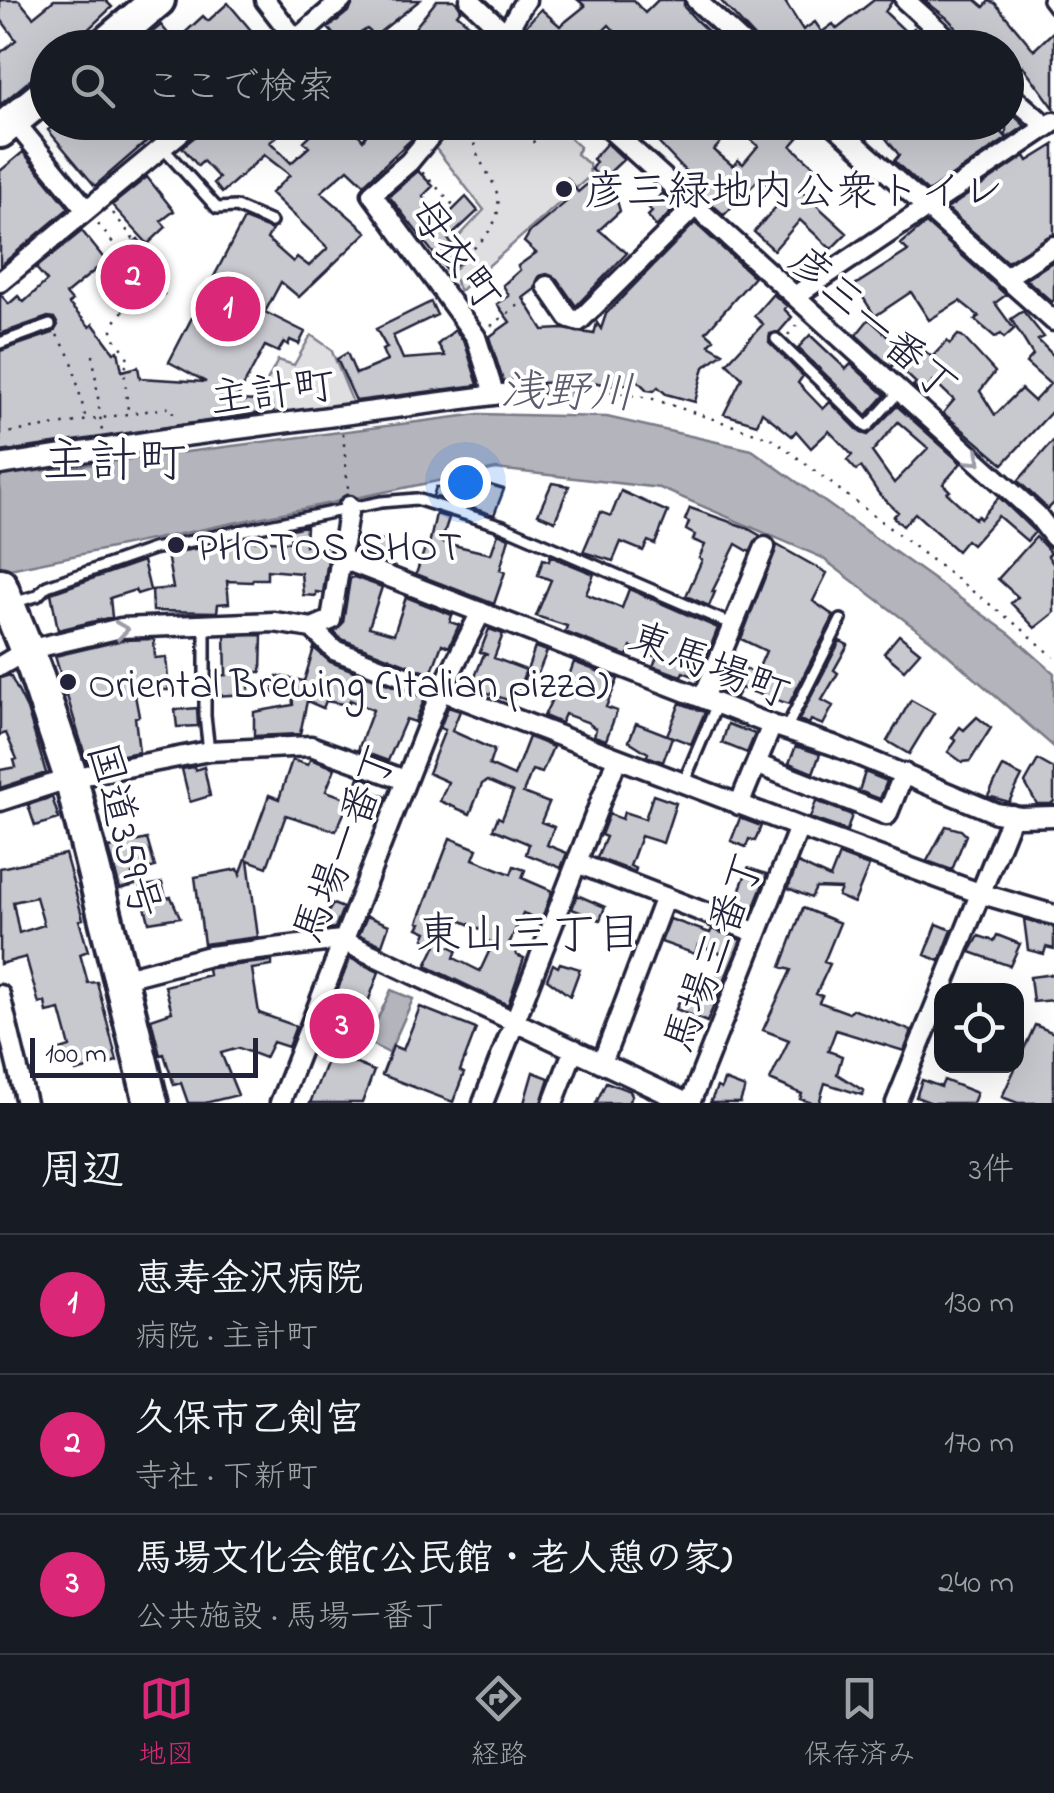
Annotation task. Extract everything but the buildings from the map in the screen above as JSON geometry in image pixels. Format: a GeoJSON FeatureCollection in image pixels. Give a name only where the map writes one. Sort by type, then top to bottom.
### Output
{"type":"FeatureCollection","features":[{"type":"Feature","properties":{"kind":"highway"},"geometry":{"type":"LineString","coordinates":[[122,30],[158,0]]}},
{"type":"Feature","properties":{"kind":"highway"},"geometry":{"type":"LineString","coordinates":[[7,126],[30,107]]}},
{"type":"Feature","properties":{"kind":"highway","name":"国道359号"},"geometry":{"type":"LineString","coordinates":[[3,597],[14,658],[70,778],[151,1103]]}},
{"type":"Feature","properties":{"kind":"street"},"geometry":{"type":"LineString","coordinates":[[265,0],[283,30]]}},
{"type":"Feature","properties":{"kind":"street"},"geometry":{"type":"LineString","coordinates":[[307,30],[342,0]]}},
{"type":"Feature","properties":{"kind":"street"},"geometry":{"type":"LineString","coordinates":[[470,0],[497,30]]}},
{"type":"Feature","properties":{"kind":"street"},"geometry":{"type":"LineString","coordinates":[[510,30],[511,19],[526,0]]}},
{"type":"Feature","properties":{"kind":"street"},"geometry":{"type":"LineString","coordinates":[[696,0],[728,30]]}},
{"type":"Feature","properties":{"kind":"street"},"geometry":{"type":"LineString","coordinates":[[905,0],[938,30]]}},
{"type":"Feature","properties":{"kind":"street"},"geometry":{"type":"LineString","coordinates":[[794,296],[1050,125],[1024,105]]}},
{"type":"Feature","properties":{"kind":"street"},"geometry":{"type":"LineString","coordinates":[[7,126],[93,204]]}},
{"type":"Feature","properties":{"kind":"street"},"geometry":{"type":"LineString","coordinates":[[0,282],[172,140]]}},
{"type":"Feature","properties":{"kind":"street","name":"母衣町"},"geometry":{"type":"LineString","coordinates":[[427,140],[372,194],[476,338],[494,393]]}},
{"type":"Feature","properties":{"kind":"street","name":"彦三一番丁"},"geometry":{"type":"LineString","coordinates":[[621,140],[1037,515],[1054,537]]}},
{"type":"Feature","properties":{"kind":"street"},"geometry":{"type":"LineString","coordinates":[[850,140],[1054,321]]}},
{"type":"Feature","properties":{"kind":"street"},"geometry":{"type":"LineString","coordinates":[[547,286],[569,318],[579,321],[694,207]]}},
{"type":"Feature","properties":{"kind":"street"},"geometry":{"type":"LineString","coordinates":[[1005,278],[1054,246]]}},
{"type":"Feature","properties":{"kind":"street","name":"主計町"},"geometry":{"type":"LineString","coordinates":[[0,466],[177,437],[532,390]]}},
{"type":"Feature","properties":{"kind":"street"},"geometry":{"type":"LineString","coordinates":[[14,658],[120,628],[274,622],[312,628],[331,620],[350,507]]}},
{"type":"Feature","properties":{"kind":"street"},"geometry":{"type":"LineString","coordinates":[[710,701],[733,625],[765,547]]}},
{"type":"Feature","properties":{"kind":"street","name":"東馬場町"},"geometry":{"type":"LineString","coordinates":[[343,559],[904,773],[996,813],[1054,816]]}},
{"type":"Feature","properties":{"kind":"street","name":"馬場一番丁"},"geometry":{"type":"LineString","coordinates":[[280,1103],[441,691],[481,612]]}},
{"type":"Feature","properties":{"kind":"street"},"geometry":{"type":"LineString","coordinates":[[312,628],[334,650],[739,805],[980,893],[1054,915]]}},
{"type":"Feature","properties":{"kind":"street"},"geometry":{"type":"LineString","coordinates":[[739,805],[756,764],[778,727]]}},
{"type":"Feature","properties":{"kind":"street"},"geometry":{"type":"LineString","coordinates":[[0,801],[70,778],[210,751],[311,746],[405,780]]}},
{"type":"Feature","properties":{"kind":"street"},"geometry":{"type":"LineString","coordinates":[[484,1103],[618,759]]}},
{"type":"Feature","properties":{"kind":"street"},"geometry":{"type":"LineString","coordinates":[[756,764],[887,815],[904,773]]}},
{"type":"Feature","properties":{"kind":"street"},"geometry":{"type":"LineString","coordinates":[[896,1103],[1012,815]]}},
{"type":"Feature","properties":{"kind":"street","name":"馬場三番丁"},"geometry":{"type":"LineString","coordinates":[[688,1103],[799,827]]}},
{"type":"Feature","properties":{"kind":"street"},"geometry":{"type":"LineString","coordinates":[[577,862],[756,933]]}},
{"type":"Feature","properties":{"kind":"street"},"geometry":{"type":"LineString","coordinates":[[602,1063],[665,897]]}},
{"type":"Feature","properties":{"kind":"street"},"geometry":{"type":"LineString","coordinates":[[121,979],[209,956],[341,940],[688,1103]]}},
{"type":"Feature","properties":{"kind":"street"},"geometry":{"type":"LineString","coordinates":[[0,995],[26,1103]]}},
{"type":"Feature","properties":{"kind":"street"},"geometry":{"type":"LineString","coordinates":[[553,1103],[574,1049]]}},
{"type":"Feature","properties":{"kind":"lane"},"geometry":{"type":"LineString","coordinates":[[1048,0],[1054,8]]}},
{"type":"Feature","properties":{"kind":"lane"},"geometry":{"type":"LineString","coordinates":[[163,148],[217,208],[236,206],[271,222]]}},
{"type":"Feature","properties":{"kind":"lane"},"geometry":{"type":"LineString","coordinates":[[0,344],[50,325]]}},
{"type":"Feature","properties":{"kind":"lane"},"geometry":{"type":"LineString","coordinates":[[778,342],[867,427],[900,391]]}},
{"type":"Feature","properties":{"kind":"lane"},"geometry":{"type":"LineString","coordinates":[[3,597],[37,596],[46,586],[153,548],[350,507],[416,499],[503,526],[733,625]]}},
{"type":"Feature","properties":{"kind":"lane"},"geometry":{"type":"LineString","coordinates":[[778,727],[841,620]]}},
{"type":"Feature","properties":{"kind":"lane"},"geometry":{"type":"LineString","coordinates":[[204,624],[205,716],[210,751]]}},
{"type":"Feature","properties":{"kind":"lane"},"geometry":{"type":"LineString","coordinates":[[683,784],[710,701]]}},
{"type":"Feature","properties":{"kind":"path"},"geometry":{"type":"LineString","coordinates":[[436,282],[488,235],[496,222],[498,195],[477,157],[475,140]]}},
{"type":"Feature","properties":{"kind":"path"},"geometry":{"type":"LineString","coordinates":[[410,246],[452,203],[411,160]]}},
{"type":"Feature","properties":{"kind":"path"},"geometry":{"type":"LineString","coordinates":[[93,204],[119,250]]}},
{"type":"Feature","properties":{"kind":"path"},"geometry":{"type":"LineString","coordinates":[[93,204],[134,238],[110,258],[106,275],[129,304],[112,332],[113,340],[129,361],[124,369],[128,411]]}},
{"type":"Feature","properties":{"kind":"path"},"geometry":{"type":"LineString","coordinates":[[476,338],[547,286]]}},
{"type":"Feature","properties":{"kind":"path"},"geometry":{"type":"LineString","coordinates":[[778,342],[810,310]]}},
{"type":"Feature","properties":{"kind":"path"},"geometry":{"type":"LineString","coordinates":[[50,325],[71,357],[85,418]]}},
{"type":"Feature","properties":{"kind":"path"},"geometry":{"type":"LineString","coordinates":[[93,355],[103,416]]}},
{"type":"Feature","properties":{"kind":"path"},"geometry":{"type":"LineString","coordinates":[[532,390],[570,386],[650,398],[773,439],[1054,657]]}},
{"type":"Feature","properties":{"kind":"path"},"geometry":{"type":"LineString","coordinates":[[0,434],[172,407],[177,437]]}},
{"type":"Feature","properties":{"kind":"path"},"geometry":{"type":"LineString","coordinates":[[344,436],[350,507]]}},
{"type":"Feature","properties":{"kind":"shaded area"},"geometry":{"type":"Polygon","coordinates":[[[437,140],[572,140],[580,147],[576,154],[589,164],[590,176],[460,291],[451,272],[467,257],[456,240],[484,210],[433,145],[437,140]]]}},
{"type":"Feature","properties":{"kind":"shaded area"},"geometry":{"type":"Polygon","coordinates":[[[311,335],[331,349],[355,408],[276,420],[271,402],[258,399],[278,360],[294,365],[311,335]]]}},
{"type":"Feature","properties":{"kind":"shaded area"},"geometry":{"type":"Polygon","coordinates":[[[479,414],[607,417],[752,450],[1010,634],[1054,673],[1054,747],[931,640],[821,557],[660,488],[496,469],[0,571],[0,476],[479,414]]]}},
{"type":"Feature","properties":{"kind":"shaded area"},"geometry":{"type":"Polygon","coordinates":[[[391,990],[413,999],[389,1053],[367,1042],[391,990]]]}},
{"type":"Feature","properties":{"kind":"place","name":"彦三緑地内公衆トイレ"},"geometry":{"type":"Point","coordinates":[564,189]}},
{"type":"Feature","properties":{"kind":"place","name":"久保市乙剣宮"},"geometry":{"type":"Point","coordinates":[133,277]}},
{"type":"Feature","properties":{"kind":"place","name":"恵寿金沢病院"},"geometry":{"type":"Point","coordinates":[228,309]}},
{"type":"Feature","properties":{"kind":"place","name":"PHOTOS SHOT"},"geometry":{"type":"Point","coordinates":[176,545]}},
{"type":"Feature","properties":{"kind":"place","name":"Oriental Brewing (Italian pizza)"},"geometry":{"type":"Point","coordinates":[68,682]}},
{"type":"Feature","properties":{"kind":"place","name":"馬場文化会館(公民館・老人憩の家)"},"geometry":{"type":"Point","coordinates":[342,1026]}},
{"type":"Feature","properties":{"kind":"district","name":"主計町"},"geometry":{"type":"Point","coordinates":[114,459]}},
{"type":"Feature","properties":{"kind":"district","name":"東山三丁目"},"geometry":{"type":"Point","coordinates":[529,932]}},
{"type":"Feature","properties":{"kind":"water label","name":"浅野川"},"geometry":{"type":"Point","coordinates":[567,390]}}]}
